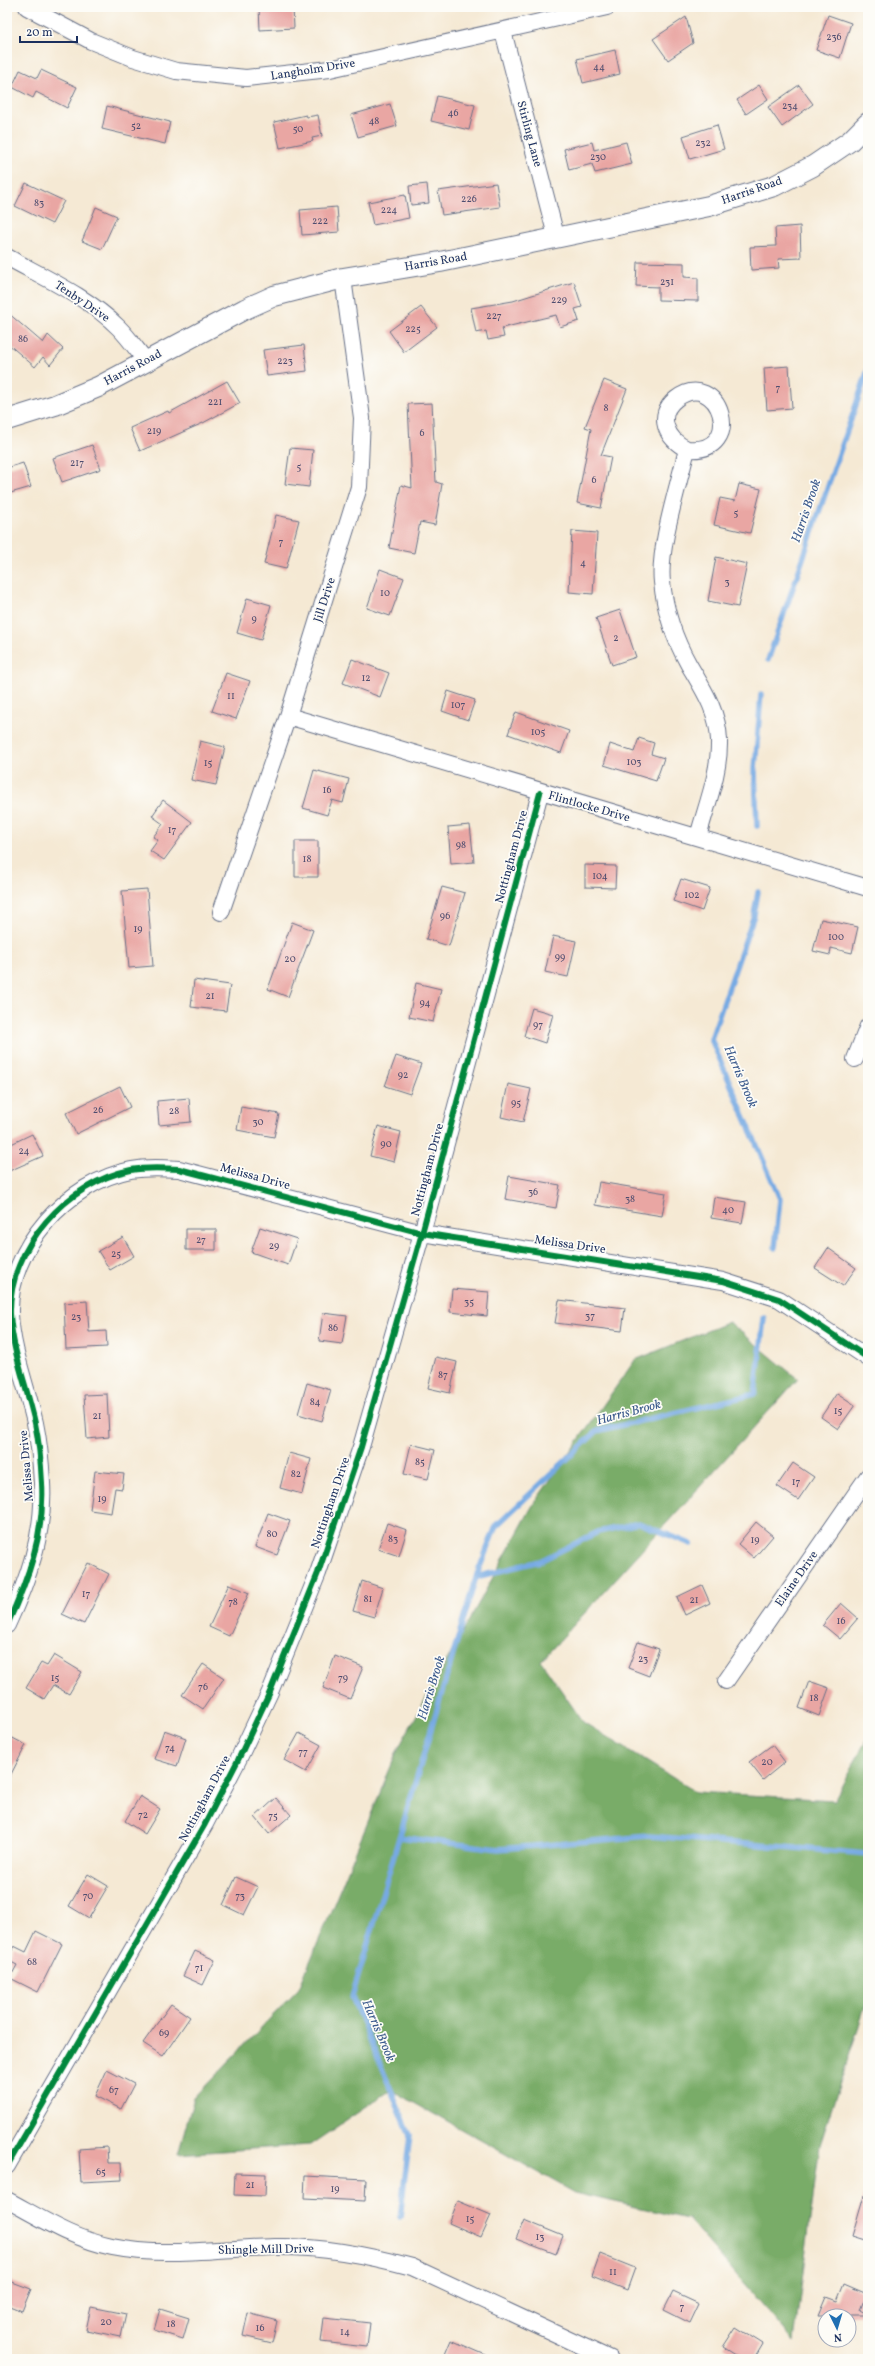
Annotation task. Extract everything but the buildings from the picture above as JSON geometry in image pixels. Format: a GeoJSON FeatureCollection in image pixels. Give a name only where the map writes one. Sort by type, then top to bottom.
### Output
{"type":"FeatureCollection","features":[{"type":"Feature","properties":{"kind":"street","name":"Langholm Drive"},"geometry":{"type":"LineString","coordinates":[[27,7],[44,11],[91,41],[133,58],[176,70],[246,78],[330,69],[607,7]]}},
{"type":"Feature","properties":{"kind":"street","name":"Stirling Lane"},"geometry":{"type":"LineString","coordinates":[[503,31],[556,236]]}},
{"type":"Feature","properties":{"kind":"street","name":"Harris Road"},"geometry":{"type":"LineString","coordinates":[[7,420],[55,405],[98,387],[245,309],[274,296],[343,278],[440,262],[556,236],[709,206],[774,186],[813,166],[850,141],[868,123]]}},
{"type":"Feature","properties":{"kind":"street","name":"Tenby Drive"},"geometry":{"type":"LineString","coordinates":[[7,257],[53,283],[104,315],[120,328],[146,362]]}},
{"type":"Feature","properties":{"kind":"street","name":"Jill Drive"},"geometry":{"type":"LineString","coordinates":[[221,912],[288,716],[360,487],[362,418],[343,278]]}},
{"type":"Feature","properties":{"kind":"street"},"geometry":{"type":"LineString","coordinates":[[687,449],[666,540],[662,581],[665,604],[679,644],[708,697],[717,720],[719,740],[718,761],[698,837]]}},
{"type":"Feature","properties":{"kind":"street","name":"Flintlocke Drive"},"geometry":{"type":"LineString","coordinates":[[288,716],[540,793],[698,837],[868,888]]}},
{"type":"Feature","properties":{"kind":"street","name":"Nottingham Drive"},"geometry":{"type":"LineString","coordinates":[[7,2166],[205,1824],[238,1760],[270,1692],[318,1573],[344,1501],[422,1234],[540,793]]}},
{"type":"Feature","properties":{"kind":"street"},"geometry":{"type":"LineString","coordinates":[[856,1059],[868,1026]]}},
{"type":"Feature","properties":{"kind":"street","name":"Melissa Drive"},"geometry":{"type":"LineString","coordinates":[[7,1625],[36,1549],[42,1499],[40,1452],[35,1423],[13,1338],[10,1313],[12,1291],[17,1271],[42,1224],[59,1207],[102,1180],[130,1170],[156,1167],[179,1169],[422,1234],[723,1281],[779,1300],[868,1358]]}},
{"type":"Feature","properties":{"kind":"street","name":"Elaine Drive"},"geometry":{"type":"LineString","coordinates":[[726,1681],[868,1476]]}},
{"type":"Feature","properties":{"kind":"street","name":"Shingle Mill Drive"},"geometry":{"type":"LineString","coordinates":[[7,2200],[83,2239],[140,2252],[169,2253],[285,2247],[315,2248],[381,2258],[412,2267],[610,2359]]}},
{"type":"Feature","properties":{"kind":"green space"},"geometry":{"type":"Polygon","coordinates":[[[729,1322],[798,1379],[541,1661],[583,1722],[696,1792],[834,1800],[868,1737],[868,1998],[820,2145],[794,2341],[688,2219],[575,2193],[391,2090],[310,2145],[178,2154],[194,2098],[299,1988],[399,1747],[534,1503],[635,1360],[729,1322]]]}},
{"type":"Feature","properties":{"kind":"waterway","name":"Harris Brook"},"geometry":{"type":"LineString","coordinates":[[768,660],[868,370]]}},
{"type":"Feature","properties":{"kind":"waterway","name":"Harris Brook"},"geometry":{"type":"LineString","coordinates":[[757,826],[755,769],[761,694]]}},
{"type":"Feature","properties":{"kind":"waterway","name":"Harris Brook"},"geometry":{"type":"LineString","coordinates":[[758,892],[754,915],[711,1039],[780,1199],[775,1248]]}},
{"type":"Feature","properties":{"kind":"waterway","name":"Harris Brook"},"geometry":{"type":"LineString","coordinates":[[400,2217],[410,2135],[352,1997],[476,1577],[496,1526],[597,1431],[755,1394],[764,1318]]}},
{"type":"Feature","properties":{"kind":"waterway"},"geometry":{"type":"LineString","coordinates":[[476,1577],[540,1561],[598,1532],[639,1523],[691,1544]]}},
{"type":"Feature","properties":{"kind":"waterway"},"geometry":{"type":"LineString","coordinates":[[399,1837],[499,1849],[649,1836],[868,1854]]}},
{"type":"Feature","properties":{"kind":"cycle path"},"geometry":{"type":"LineString","coordinates":[[7,2166],[205,1824],[238,1760],[270,1692],[318,1573],[361,1447],[422,1233],[540,793]]}},
{"type":"Feature","properties":{"kind":"cycle path"},"geometry":{"type":"LineString","coordinates":[[7,1625],[22,1591],[34,1556],[41,1520],[42,1502],[39,1445],[32,1409],[11,1328],[10,1314],[12,1289],[19,1265],[31,1243],[46,1222],[65,1203],[85,1188],[108,1177],[137,1169],[179,1169],[422,1233],[723,1281],[779,1299],[868,1358]]}}]}
